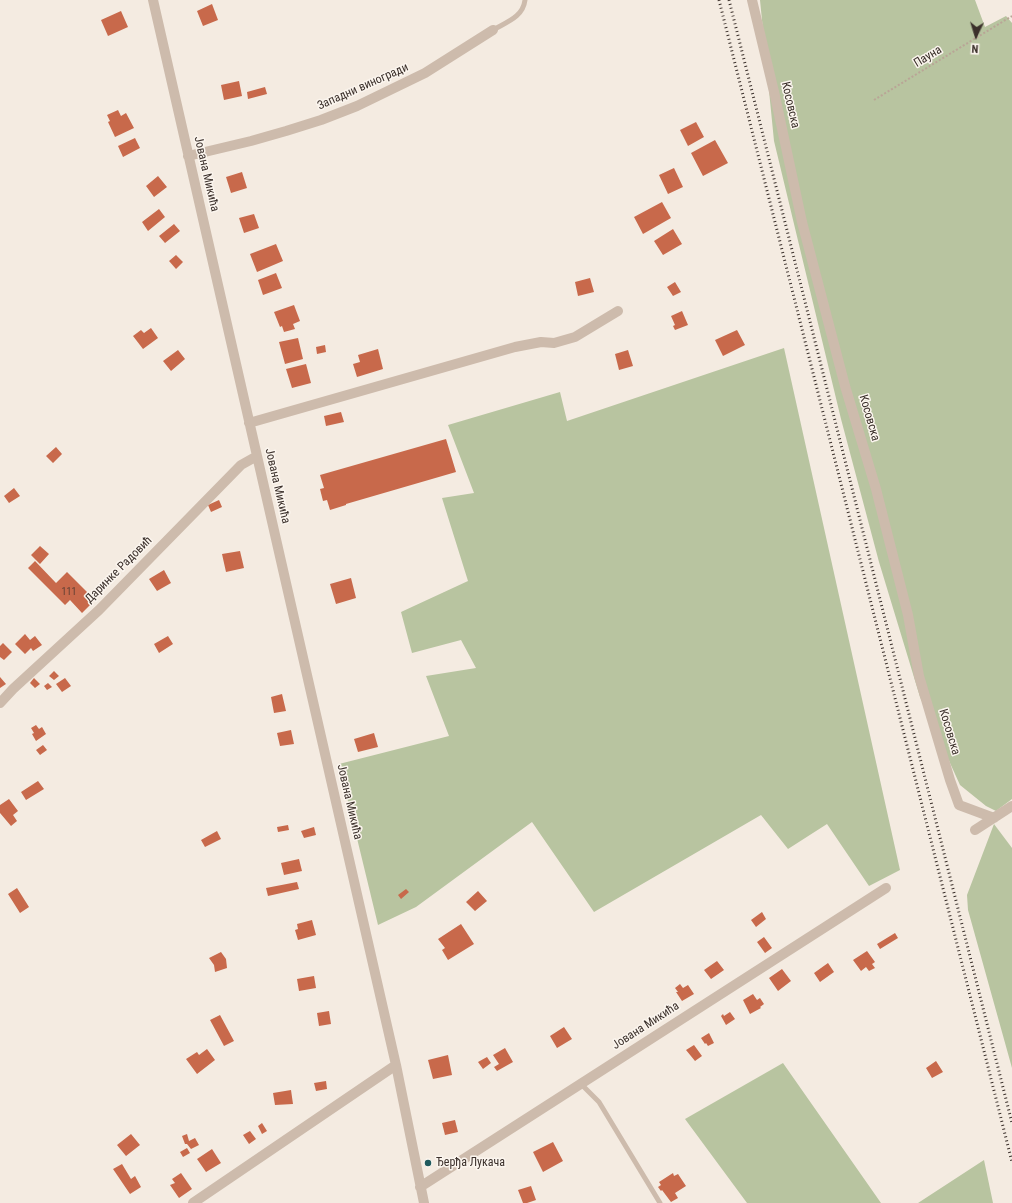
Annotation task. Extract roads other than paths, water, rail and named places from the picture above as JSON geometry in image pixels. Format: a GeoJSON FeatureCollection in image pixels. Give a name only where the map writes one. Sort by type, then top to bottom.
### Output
{"type":"FeatureCollection","features":[{"type":"Feature","properties":{"kind":"street","name":"Јована Микића"},"geometry":{"type":"LineString","coordinates":[[153,0],[396,1065],[424,1203]]}},
{"type":"Feature","properties":{"kind":"street","name":"Косовска"},"geometry":{"type":"LineString","coordinates":[[752,0],[775,96],[802,222],[845,386],[876,489],[908,615],[919,676],[959,805],[994,818]]}},
{"type":"Feature","properties":{"kind":"street","name":"Западни виногради"},"geometry":{"type":"LineString","coordinates":[[188,156],[286,131],[321,120],[357,106],[425,73],[493,30]]}},
{"type":"Feature","properties":{"kind":"street"},"geometry":{"type":"LineString","coordinates":[[250,423],[515,347],[541,342],[554,343],[575,337],[618,310]]}},
{"type":"Feature","properties":{"kind":"street","name":"Даринке Радовић"},"geometry":{"type":"LineString","coordinates":[[0,703],[99,610],[241,465],[257,456]]}},
{"type":"Feature","properties":{"kind":"street"},"geometry":{"type":"LineString","coordinates":[[975,830],[1012,806]]}},
{"type":"Feature","properties":{"kind":"street","name":"Јована Микића"},"geometry":{"type":"LineString","coordinates":[[420,1187],[886,888]]}},
{"type":"Feature","properties":{"kind":"street"},"geometry":{"type":"LineString","coordinates":[[193,1203],[396,1065]]}},
{"type":"Feature","properties":{"kind":"lane","name":"Западни виногради"},"geometry":{"type":"LineString","coordinates":[[493,30],[521,12],[524,8],[525,0]]}},
{"type":"Feature","properties":{"kind":"lane"},"geometry":{"type":"LineString","coordinates":[[581,1084],[599,1102],[660,1203]]}},
{"type":"Feature","properties":{"kind":"railway"},"geometry":{"type":"LineString","coordinates":[[719,0],[1012,1162]]}},
{"type":"Feature","properties":{"kind":"railway"},"geometry":{"type":"LineString","coordinates":[[729,0],[1012,1123]]}},
{"type":"Feature","properties":{"kind":"place","name":"Ђерђа Лукача"},"geometry":{"type":"Point","coordinates":[428,1163]}}]}
